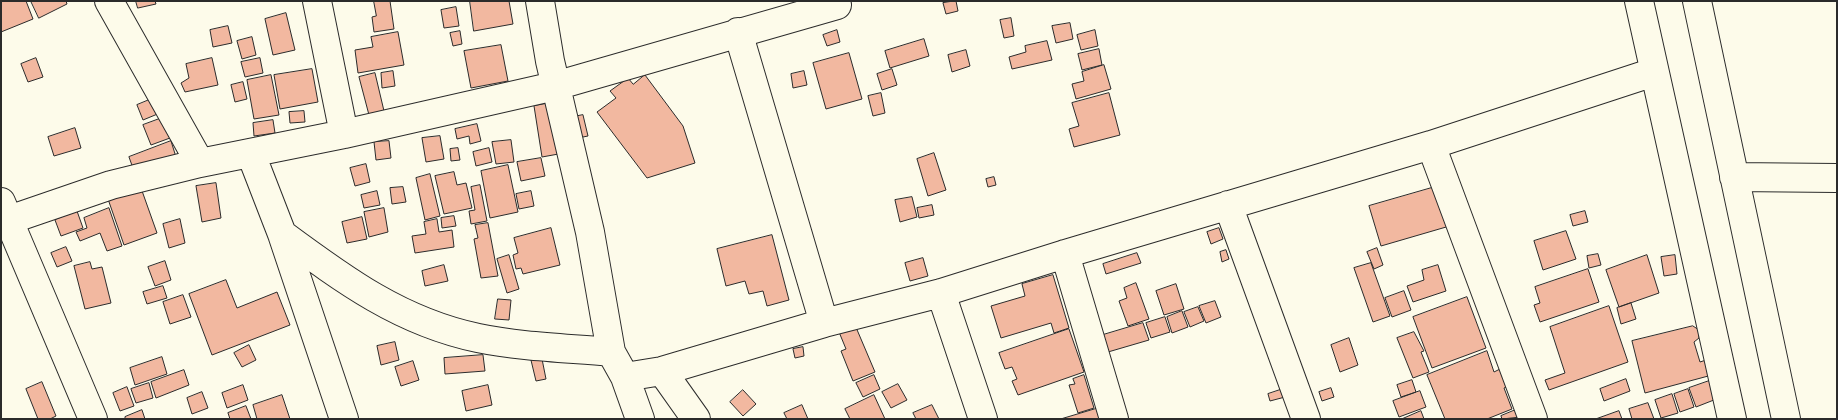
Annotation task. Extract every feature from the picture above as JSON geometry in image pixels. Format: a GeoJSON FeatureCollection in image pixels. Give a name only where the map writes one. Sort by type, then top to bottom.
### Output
{"type":"FeatureCollection","features":[{"type":"Feature","properties":{"kind":"street"},"geometry":{"type":"LineString","coordinates":[[109,1],[200,163]]}},
{"type":"Feature","properties":{"kind":"street"},"geometry":{"type":"LineString","coordinates":[[317,1],[344,134]]}},
{"type":"Feature","properties":{"kind":"street"},"geometry":{"type":"LineString","coordinates":[[540,1],[556,86],[590,232],[611,352],[625,377],[640,419]]}},
{"type":"Feature","properties":{"kind":"street"},"geometry":{"type":"LineString","coordinates":[[1639,1],[1732,419]]}},
{"type":"Feature","properties":{"kind":"street"},"geometry":{"type":"LineString","coordinates":[[1697,1],[1786,419]]}},
{"type":"Feature","properties":{"kind":"street"},"geometry":{"type":"LineString","coordinates":[[93,419],[5,211],[200,163],[344,134],[556,86],[837,5]]}},
{"type":"Feature","properties":{"kind":"street"},"geometry":{"type":"LineString","coordinates":[[738,32],[824,322]]}},
{"type":"Feature","properties":{"kind":"street"},"geometry":{"type":"LineString","coordinates":[[625,377],[662,372],[824,322],[941,293],[1431,145],[1654,72]]}},
{"type":"Feature","properties":{"kind":"street"},"geometry":{"type":"LineString","coordinates":[[1431,145],[1533,419]]}},
{"type":"Feature","properties":{"kind":"street"},"geometry":{"type":"LineString","coordinates":[[251,154],[282,234],[344,419]]}},
{"type":"Feature","properties":{"kind":"street"},"geometry":{"type":"LineString","coordinates":[[1734,177],[1837,178]]}},
{"type":"Feature","properties":{"kind":"street"},"geometry":{"type":"LineString","coordinates":[[1228,205],[1306,419]]}},
{"type":"Feature","properties":{"kind":"street"},"geometry":{"type":"LineString","coordinates":[[282,234],[348,283],[414,318],[455,333],[503,342],[611,352]]}},
{"type":"Feature","properties":{"kind":"street"},"geometry":{"type":"LineString","coordinates":[[1065,254],[1114,419]]}},
{"type":"Feature","properties":{"kind":"street"},"geometry":{"type":"LineString","coordinates":[[941,293],[984,419]]}},
{"type":"Feature","properties":{"kind":"street"},"geometry":{"type":"LineString","coordinates":[[662,372],[696,419]]}},
{"type":"Feature","properties":{"kind":"building"},"geometry":{"type":"Polygon","coordinates":[[[1,1],[26,1],[33,19],[1,32],[1,1]]]}},
{"type":"Feature","properties":{"kind":"building"},"geometry":{"type":"Polygon","coordinates":[[[31,1],[66,1],[67,4],[39,18],[31,1]]]}},
{"type":"Feature","properties":{"kind":"building"},"geometry":{"type":"Polygon","coordinates":[[[136,1],[155,1],[156,4],[138,8],[136,1]]]}},
{"type":"Feature","properties":{"kind":"building"},"geometry":{"type":"Polygon","coordinates":[[[374,1],[390,1],[394,29],[374,32],[372,17],[376,16],[374,1]]]}},
{"type":"Feature","properties":{"kind":"building"},"geometry":{"type":"Polygon","coordinates":[[[470,1],[509,1],[513,24],[474,31],[470,1]]]}},
{"type":"Feature","properties":{"kind":"building"},"geometry":{"type":"Polygon","coordinates":[[[956,1],[958,11],[946,14],[943,3],[956,1]]]}},
{"type":"Feature","properties":{"kind":"building"},"geometry":{"type":"Polygon","coordinates":[[[456,7],[459,26],[444,28],[441,10],[456,7]]]}},
{"type":"Feature","properties":{"kind":"building"},"geometry":{"type":"Polygon","coordinates":[[[286,13],[295,50],[273,55],[265,19],[286,13]]]}},
{"type":"Feature","properties":{"kind":"building"},"geometry":{"type":"Polygon","coordinates":[[[1011,18],[1014,36],[1004,38],[1000,20],[1011,18]]]}},
{"type":"Feature","properties":{"kind":"building"},"geometry":{"type":"Polygon","coordinates":[[[1070,23],[1073,39],[1056,43],[1052,26],[1070,23]]]}},
{"type":"Feature","properties":{"kind":"building"},"geometry":{"type":"Polygon","coordinates":[[[228,26],[232,43],[213,47],[210,30],[228,26]]]}},
{"type":"Feature","properties":{"kind":"building"},"geometry":{"type":"Polygon","coordinates":[[[837,30],[840,42],[827,46],[823,35],[837,30]]]}},
{"type":"Feature","properties":{"kind":"building"},"geometry":{"type":"Polygon","coordinates":[[[1095,30],[1098,46],[1081,50],[1077,35],[1095,30]]]}},
{"type":"Feature","properties":{"kind":"building"},"geometry":{"type":"Polygon","coordinates":[[[460,31],[462,44],[453,46],[450,33],[460,31]]]}},
{"type":"Feature","properties":{"kind":"building"},"geometry":{"type":"Polygon","coordinates":[[[398,32],[404,65],[358,73],[355,50],[373,47],[371,37],[398,32]]]}},
{"type":"Feature","properties":{"kind":"building"},"geometry":{"type":"Polygon","coordinates":[[[252,37],[256,55],[242,59],[237,41],[252,37]]]}},
{"type":"Feature","properties":{"kind":"building"},"geometry":{"type":"Polygon","coordinates":[[[924,39],[929,56],[890,68],[885,51],[924,39]]]}},
{"type":"Feature","properties":{"kind":"building"},"geometry":{"type":"Polygon","coordinates":[[[1047,41],[1052,60],[1012,69],[1009,57],[1026,52],[1025,46],[1047,41]]]}},
{"type":"Feature","properties":{"kind":"building"},"geometry":{"type":"Polygon","coordinates":[[[501,45],[508,81],[471,88],[464,51],[501,45]]]}},
{"type":"Feature","properties":{"kind":"building"},"geometry":{"type":"Polygon","coordinates":[[[1099,49],[1102,65],[1082,70],[1078,54],[1099,49]]]}},
{"type":"Feature","properties":{"kind":"building"},"geometry":{"type":"Polygon","coordinates":[[[966,50],[970,66],[952,72],[948,55],[966,50]]]}},
{"type":"Feature","properties":{"kind":"building"},"geometry":{"type":"Polygon","coordinates":[[[849,53],[862,99],[826,109],[813,63],[849,53]]]}},
{"type":"Feature","properties":{"kind":"building"},"geometry":{"type":"Polygon","coordinates":[[[36,58],[43,77],[28,82],[21,64],[36,58]]]}},
{"type":"Feature","properties":{"kind":"building"},"geometry":{"type":"Polygon","coordinates":[[[212,58],[218,85],[185,92],[181,83],[189,78],[186,64],[212,58]]]}},
{"type":"Feature","properties":{"kind":"building"},"geometry":{"type":"Polygon","coordinates":[[[260,58],[263,73],[245,77],[241,62],[260,58]]]}},
{"type":"Feature","properties":{"kind":"building"},"geometry":{"type":"Polygon","coordinates":[[[1104,65],[1111,89],[1076,99],[1072,84],[1084,81],[1082,72],[1104,65]]]}},
{"type":"Feature","properties":{"kind":"building"},"geometry":{"type":"Polygon","coordinates":[[[312,69],[318,102],[280,109],[274,75],[312,69]]]}},
{"type":"Feature","properties":{"kind":"building"},"geometry":{"type":"Polygon","coordinates":[[[892,69],[897,85],[882,90],[877,74],[892,69]]]}},
{"type":"Feature","properties":{"kind":"building"},"geometry":{"type":"Polygon","coordinates":[[[393,71],[395,86],[382,88],[381,73],[393,71]]]}},
{"type":"Feature","properties":{"kind":"building"},"geometry":{"type":"Polygon","coordinates":[[[804,71],[807,85],[793,88],[791,74],[804,71]]]}},
{"type":"Feature","properties":{"kind":"building"},"geometry":{"type":"Polygon","coordinates":[[[375,73],[384,111],[369,115],[359,77],[375,73]]]}},
{"type":"Feature","properties":{"kind":"building"},"geometry":{"type":"Polygon","coordinates":[[[271,75],[279,115],[254,119],[247,80],[271,75]]]}},
{"type":"Feature","properties":{"kind":"building"},"geometry":{"type":"Polygon","coordinates":[[[645,75],[683,126],[695,163],[647,178],[597,112],[616,98],[610,91],[628,78],[633,84],[645,75]]]}},
{"type":"Feature","properties":{"kind":"building"},"geometry":{"type":"Polygon","coordinates":[[[243,82],[247,99],[235,102],[231,85],[243,82]]]}},
{"type":"Feature","properties":{"kind":"building"},"geometry":{"type":"Polygon","coordinates":[[[881,93],[885,113],[873,116],[868,96],[881,93]]]}},
{"type":"Feature","properties":{"kind":"building"},"geometry":{"type":"Polygon","coordinates":[[[1109,93],[1120,135],[1074,147],[1069,129],[1079,126],[1072,103],[1109,93]]]}},
{"type":"Feature","properties":{"kind":"building"},"geometry":{"type":"Polygon","coordinates":[[[154,98],[160,113],[143,120],[137,105],[154,98]]]}},
{"type":"Feature","properties":{"kind":"building"},"geometry":{"type":"Polygon","coordinates":[[[556,102],[564,153],[542,157],[534,106],[556,102]]]}},
{"type":"Feature","properties":{"kind":"building"},"geometry":{"type":"Polygon","coordinates":[[[304,111],[305,122],[290,123],[289,112],[304,111]]]}},
{"type":"Feature","properties":{"kind":"building"},"geometry":{"type":"Polygon","coordinates":[[[583,115],[588,136],[578,138],[573,117],[583,115]]]}},
{"type":"Feature","properties":{"kind":"building"},"geometry":{"type":"Polygon","coordinates":[[[162,118],[170,138],[151,145],[143,125],[162,118]]]}},
{"type":"Feature","properties":{"kind":"building"},"geometry":{"type":"Polygon","coordinates":[[[273,120],[275,133],[254,136],[253,123],[273,120]]]}},
{"type":"Feature","properties":{"kind":"building"},"geometry":{"type":"Polygon","coordinates":[[[477,124],[481,141],[470,144],[469,136],[457,139],[455,129],[477,124]]]}},
{"type":"Feature","properties":{"kind":"building"},"geometry":{"type":"Polygon","coordinates":[[[75,128],[81,148],[54,156],[48,137],[75,128]]]}},
{"type":"Feature","properties":{"kind":"building"},"geometry":{"type":"Polygon","coordinates":[[[440,136],[444,159],[426,162],[422,138],[440,136]]]}},
{"type":"Feature","properties":{"kind":"building"},"geometry":{"type":"Polygon","coordinates":[[[511,140],[514,162],[496,164],[492,142],[511,140]]]}},
{"type":"Feature","properties":{"kind":"building"},"geometry":{"type":"Polygon","coordinates":[[[171,141],[176,157],[134,171],[129,157],[171,141]]]}},
{"type":"Feature","properties":{"kind":"building"},"geometry":{"type":"Polygon","coordinates":[[[389,141],[391,158],[376,160],[374,142],[389,141]]]}},
{"type":"Feature","properties":{"kind":"building"},"geometry":{"type":"Polygon","coordinates":[[[458,148],[460,160],[451,161],[450,149],[458,148]]]}},
{"type":"Feature","properties":{"kind":"building"},"geometry":{"type":"Polygon","coordinates":[[[489,148],[492,162],[476,166],[473,152],[489,148]]]}},
{"type":"Feature","properties":{"kind":"building"},"geometry":{"type":"Polygon","coordinates":[[[934,153],[946,190],[928,196],[917,159],[934,153]]]}},
{"type":"Feature","properties":{"kind":"building"},"geometry":{"type":"Polygon","coordinates":[[[541,158],[545,176],[521,181],[517,162],[541,158]]]}},
{"type":"Feature","properties":{"kind":"building"},"geometry":{"type":"Polygon","coordinates":[[[366,164],[370,182],[355,186],[350,168],[366,164]]]}},
{"type":"Feature","properties":{"kind":"building"},"geometry":{"type":"Polygon","coordinates":[[[508,165],[518,212],[490,218],[481,171],[508,165]]]}},
{"type":"Feature","properties":{"kind":"building"},"geometry":{"type":"Polygon","coordinates":[[[454,172],[457,185],[466,183],[472,208],[444,214],[435,176],[454,172]]]}},
{"type":"Feature","properties":{"kind":"building"},"geometry":{"type":"Polygon","coordinates":[[[430,174],[440,216],[425,220],[416,178],[430,174]]]}},
{"type":"Feature","properties":{"kind":"building"},"geometry":{"type":"Polygon","coordinates":[[[994,177],[996,185],[988,187],[986,179],[994,177]]]}},
{"type":"Feature","properties":{"kind":"building"},"geometry":{"type":"Polygon","coordinates":[[[216,183],[221,218],[202,222],[196,186],[216,183]]]}},
{"type":"Feature","properties":{"kind":"building"},"geometry":{"type":"Polygon","coordinates":[[[480,185],[487,221],[471,224],[469,211],[475,210],[471,187],[480,185]]]}},
{"type":"Feature","properties":{"kind":"building"},"geometry":{"type":"Polygon","coordinates":[[[1442,185],[1453,225],[1381,246],[1369,206],[1442,185]]]}},
{"type":"Feature","properties":{"kind":"building"},"geometry":{"type":"Polygon","coordinates":[[[403,187],[406,202],[392,204],[390,188],[403,187]]]}},
{"type":"Feature","properties":{"kind":"building"},"geometry":{"type":"Polygon","coordinates":[[[141,188],[157,233],[124,245],[108,199],[141,188]]]}},
{"type":"Feature","properties":{"kind":"building"},"geometry":{"type":"Polygon","coordinates":[[[377,191],[380,205],[364,208],[361,195],[377,191]]]}},
{"type":"Feature","properties":{"kind":"building"},"geometry":{"type":"Polygon","coordinates":[[[531,191],[534,206],[519,209],[516,194],[531,191]]]}},
{"type":"Feature","properties":{"kind":"building"},"geometry":{"type":"Polygon","coordinates":[[[912,197],[917,217],[900,222],[895,200],[912,197]]]}},
{"type":"Feature","properties":{"kind":"building"},"geometry":{"type":"Polygon","coordinates":[[[932,205],[934,215],[919,218],[917,208],[932,205]]]}},
{"type":"Feature","properties":{"kind":"building"},"geometry":{"type":"Polygon","coordinates":[[[109,208],[122,246],[107,251],[100,233],[80,241],[76,232],[87,228],[84,218],[109,208]]]}},
{"type":"Feature","properties":{"kind":"building"},"geometry":{"type":"Polygon","coordinates":[[[384,208],[388,232],[369,237],[364,212],[384,208]]]}},
{"type":"Feature","properties":{"kind":"building"},"geometry":{"type":"Polygon","coordinates":[[[77,211],[83,228],[61,236],[55,220],[77,211]]]}},
{"type":"Feature","properties":{"kind":"building"},"geometry":{"type":"Polygon","coordinates":[[[1585,211],[1588,222],[1573,226],[1570,215],[1585,211]]]}},
{"type":"Feature","properties":{"kind":"building"},"geometry":{"type":"Polygon","coordinates":[[[454,216],[456,226],[442,228],[441,218],[454,216]]]}},
{"type":"Feature","properties":{"kind":"building"},"geometry":{"type":"Polygon","coordinates":[[[362,217],[367,239],[347,243],[342,222],[362,217]]]}},
{"type":"Feature","properties":{"kind":"building"},"geometry":{"type":"Polygon","coordinates":[[[180,219],[185,243],[169,248],[163,224],[180,219]]]}},
{"type":"Feature","properties":{"kind":"building"},"geometry":{"type":"Polygon","coordinates":[[[437,219],[439,232],[452,230],[454,247],[415,253],[412,236],[426,234],[424,222],[437,219]]]}},
{"type":"Feature","properties":{"kind":"building"},"geometry":{"type":"Polygon","coordinates":[[[488,223],[498,276],[481,278],[474,239],[478,238],[475,225],[488,223]]]}},
{"type":"Feature","properties":{"kind":"building"},"geometry":{"type":"Polygon","coordinates":[[[551,228],[560,265],[523,274],[521,268],[516,269],[513,255],[518,253],[514,238],[551,228]]]}},
{"type":"Feature","properties":{"kind":"building"},"geometry":{"type":"Polygon","coordinates":[[[1219,228],[1223,239],[1211,244],[1207,232],[1219,228]]]}},
{"type":"Feature","properties":{"kind":"building"},"geometry":{"type":"Polygon","coordinates":[[[1566,231],[1576,259],[1543,270],[1534,241],[1566,231]]]}},
{"type":"Feature","properties":{"kind":"building"},"geometry":{"type":"Polygon","coordinates":[[[772,235],[789,300],[767,306],[763,291],[749,294],[745,281],[726,286],[717,249],[772,235]]]}},
{"type":"Feature","properties":{"kind":"building"},"geometry":{"type":"Polygon","coordinates":[[[66,247],[72,261],[57,267],[51,253],[66,247]]]}},
{"type":"Feature","properties":{"kind":"building"},"geometry":{"type":"Polygon","coordinates":[[[1377,248],[1383,265],[1374,269],[1367,252],[1377,248]]]}},
{"type":"Feature","properties":{"kind":"building"},"geometry":{"type":"Polygon","coordinates":[[[1226,250],[1229,259],[1222,262],[1220,252],[1226,250]]]}},
{"type":"Feature","properties":{"kind":"building"},"geometry":{"type":"Polygon","coordinates":[[[1137,253],[1141,263],[1106,274],[1103,264],[1137,253]]]}},
{"type":"Feature","properties":{"kind":"building"},"geometry":{"type":"Polygon","coordinates":[[[1598,254],[1601,265],[1589,268],[1587,256],[1598,254]]]}},
{"type":"Feature","properties":{"kind":"building"},"geometry":{"type":"Polygon","coordinates":[[[509,255],[519,289],[507,293],[497,259],[509,255]]]}},
{"type":"Feature","properties":{"kind":"building"},"geometry":{"type":"Polygon","coordinates":[[[1647,255],[1659,293],[1619,307],[1606,270],[1647,255]]]}},
{"type":"Feature","properties":{"kind":"building"},"geometry":{"type":"Polygon","coordinates":[[[1675,255],[1677,274],[1664,276],[1661,257],[1675,255]]]}},
{"type":"Feature","properties":{"kind":"building"},"geometry":{"type":"Polygon","coordinates":[[[923,258],[928,276],[910,281],[905,263],[923,258]]]}},
{"type":"Feature","properties":{"kind":"building"},"geometry":{"type":"Polygon","coordinates":[[[165,261],[171,280],[155,286],[148,267],[165,261]]]}},
{"type":"Feature","properties":{"kind":"building"},"geometry":{"type":"Polygon","coordinates":[[[90,262],[92,269],[102,267],[111,303],[85,309],[74,266],[90,262]]]}},
{"type":"Feature","properties":{"kind":"building"},"geometry":{"type":"Polygon","coordinates":[[[1371,263],[1390,316],[1373,322],[1354,268],[1371,263]]]}},
{"type":"Feature","properties":{"kind":"building"},"geometry":{"type":"Polygon","coordinates":[[[444,265],[448,281],[425,286],[422,271],[444,265]]]}},
{"type":"Feature","properties":{"kind":"building"},"geometry":{"type":"Polygon","coordinates":[[[1438,265],[1446,291],[1413,302],[1407,286],[1424,280],[1422,270],[1438,265]]]}},
{"type":"Feature","properties":{"kind":"building"},"geometry":{"type":"Polygon","coordinates":[[[1588,269],[1599,302],[1540,322],[1534,305],[1540,303],[1535,287],[1588,269]]]}},
{"type":"Feature","properties":{"kind":"building"},"geometry":{"type":"Polygon","coordinates":[[[1053,275],[1069,328],[1054,333],[1051,323],[1001,338],[991,306],[1025,296],[1022,284],[1053,275]]]}},
{"type":"Feature","properties":{"kind":"building"},"geometry":{"type":"Polygon","coordinates":[[[226,280],[237,308],[277,292],[290,325],[212,355],[189,294],[226,280]]]}},
{"type":"Feature","properties":{"kind":"building"},"geometry":{"type":"Polygon","coordinates":[[[1136,283],[1149,319],[1128,326],[1119,301],[1127,298],[1124,288],[1136,283]]]}},
{"type":"Feature","properties":{"kind":"building"},"geometry":{"type":"Polygon","coordinates":[[[1176,284],[1184,309],[1164,315],[1156,291],[1176,284]]]}},
{"type":"Feature","properties":{"kind":"building"},"geometry":{"type":"Polygon","coordinates":[[[163,286],[167,298],[147,304],[143,292],[163,286]]]}},
{"type":"Feature","properties":{"kind":"building"},"geometry":{"type":"Polygon","coordinates":[[[1404,291],[1411,310],[1392,317],[1385,298],[1404,291]]]}},
{"type":"Feature","properties":{"kind":"building"},"geometry":{"type":"Polygon","coordinates":[[[183,295],[191,317],[170,324],[163,302],[183,295]]]}},
{"type":"Feature","properties":{"kind":"building"},"geometry":{"type":"Polygon","coordinates":[[[1467,297],[1486,348],[1432,368],[1413,317],[1467,297]]]}},
{"type":"Feature","properties":{"kind":"building"},"geometry":{"type":"Polygon","coordinates":[[[498,299],[511,300],[509,320],[495,319],[498,299]]]}},
{"type":"Feature","properties":{"kind":"building"},"geometry":{"type":"Polygon","coordinates":[[[1215,301],[1221,317],[1206,323],[1199,306],[1215,301]]]}},
{"type":"Feature","properties":{"kind":"building"},"geometry":{"type":"Polygon","coordinates":[[[1631,303],[1636,319],[1621,324],[1617,308],[1631,303]]]}},
{"type":"Feature","properties":{"kind":"building"},"geometry":{"type":"Polygon","coordinates":[[[1609,306],[1628,362],[1549,390],[1545,380],[1565,373],[1550,327],[1609,306]]]}},
{"type":"Feature","properties":{"kind":"building"},"geometry":{"type":"Polygon","coordinates":[[[1198,307],[1204,321],[1190,327],[1184,312],[1198,307]]]}},
{"type":"Feature","properties":{"kind":"building"},"geometry":{"type":"Polygon","coordinates":[[[1182,311],[1188,327],[1172,333],[1167,317],[1182,311]]]}},
{"type":"Feature","properties":{"kind":"building"},"geometry":{"type":"Polygon","coordinates":[[[1165,317],[1170,332],[1151,338],[1146,323],[1165,317]]]}},
{"type":"Feature","properties":{"kind":"building"},"geometry":{"type":"Polygon","coordinates":[[[1143,323],[1149,340],[1108,352],[1103,335],[1143,323]]]}},
{"type":"Feature","properties":{"kind":"building"},"geometry":{"type":"Polygon","coordinates":[[[855,325],[875,372],[853,381],[841,351],[846,349],[839,332],[855,325]]]}},
{"type":"Feature","properties":{"kind":"building"},"geometry":{"type":"Polygon","coordinates":[[[1693,326],[1699,330],[1699,338],[1694,342],[1700,362],[1706,360],[1712,375],[1645,393],[1632,341],[1693,326]]]}},
{"type":"Feature","properties":{"kind":"building"},"geometry":{"type":"Polygon","coordinates":[[[1069,329],[1084,372],[1018,395],[1012,381],[1017,379],[1012,367],[1005,369],[999,353],[1069,329]]]}},
{"type":"Feature","properties":{"kind":"building"},"geometry":{"type":"Polygon","coordinates":[[[1414,332],[1424,351],[1421,352],[1429,372],[1413,378],[1397,338],[1414,332]]]}},
{"type":"Feature","properties":{"kind":"building"},"geometry":{"type":"Polygon","coordinates":[[[1349,338],[1358,365],[1340,372],[1331,345],[1349,338]]]}},
{"type":"Feature","properties":{"kind":"building"},"geometry":{"type":"Polygon","coordinates":[[[395,342],[399,360],[381,365],[377,346],[395,342]]]}},
{"type":"Feature","properties":{"kind":"building"},"geometry":{"type":"Polygon","coordinates":[[[249,345],[256,360],[242,367],[234,353],[249,345]]]}},
{"type":"Feature","properties":{"kind":"building"},"geometry":{"type":"Polygon","coordinates":[[[803,347],[804,356],[795,358],[793,349],[803,347]]]}},
{"type":"Feature","properties":{"kind":"building"},"geometry":{"type":"Polygon","coordinates":[[[1487,351],[1494,372],[1504,367],[1511,385],[1504,388],[1512,409],[1487,419],[1445,419],[1427,375],[1487,351]]]}},
{"type":"Feature","properties":{"kind":"building"},"geometry":{"type":"Polygon","coordinates":[[[541,354],[546,379],[536,381],[530,356],[541,354]]]}},
{"type":"Feature","properties":{"kind":"building"},"geometry":{"type":"Polygon","coordinates":[[[483,355],[485,371],[445,374],[444,358],[483,355]]]}},
{"type":"Feature","properties":{"kind":"building"},"geometry":{"type":"Polygon","coordinates":[[[162,357],[167,374],[135,385],[130,368],[162,357]]]}},
{"type":"Feature","properties":{"kind":"building"},"geometry":{"type":"Polygon","coordinates":[[[413,361],[419,380],[401,386],[395,367],[413,361]]]}},
{"type":"Feature","properties":{"kind":"building"},"geometry":{"type":"Polygon","coordinates":[[[184,370],[189,385],[156,398],[151,382],[184,370]]]}},
{"type":"Feature","properties":{"kind":"building"},"geometry":{"type":"Polygon","coordinates":[[[874,375],[880,389],[863,397],[856,383],[874,375]]]}},
{"type":"Feature","properties":{"kind":"building"},"geometry":{"type":"Polygon","coordinates":[[[1084,375],[1094,408],[1078,413],[1069,385],[1075,384],[1073,379],[1084,375]]]}},
{"type":"Feature","properties":{"kind":"building"},"geometry":{"type":"Polygon","coordinates":[[[1626,379],[1630,391],[1604,401],[1600,389],[1626,379]]]}},
{"type":"Feature","properties":{"kind":"building"},"geometry":{"type":"Polygon","coordinates":[[[1412,380],[1416,392],[1401,397],[1397,385],[1412,380]]]}},
{"type":"Feature","properties":{"kind":"building"},"geometry":{"type":"Polygon","coordinates":[[[1712,380],[1719,398],[1696,407],[1689,388],[1712,380]]]}},
{"type":"Feature","properties":{"kind":"building"},"geometry":{"type":"Polygon","coordinates":[[[42,382],[56,416],[50,419],[38,419],[26,389],[42,382]]]}},
{"type":"Feature","properties":{"kind":"building"},"geometry":{"type":"Polygon","coordinates":[[[149,383],[153,398],[136,403],[131,389],[149,383]]]}},
{"type":"Feature","properties":{"kind":"building"},"geometry":{"type":"Polygon","coordinates":[[[898,384],[907,400],[891,408],[882,392],[898,384]]]}},
{"type":"Feature","properties":{"kind":"building"},"geometry":{"type":"Polygon","coordinates":[[[243,385],[248,400],[227,408],[222,393],[243,385]]]}},
{"type":"Feature","properties":{"kind":"building"},"geometry":{"type":"Polygon","coordinates":[[[488,385],[492,405],[466,411],[462,391],[488,385]]]}},
{"type":"Feature","properties":{"kind":"building"},"geometry":{"type":"Polygon","coordinates":[[[127,387],[134,406],[120,411],[113,393],[127,387]]]}},
{"type":"Feature","properties":{"kind":"building"},"geometry":{"type":"Polygon","coordinates":[[[1331,388],[1334,397],[1322,401],[1319,392],[1331,388]]]}},
{"type":"Feature","properties":{"kind":"building"},"geometry":{"type":"Polygon","coordinates":[[[1283,389],[1285,397],[1270,401],[1268,394],[1283,389]]]}},
{"type":"Feature","properties":{"kind":"building"},"geometry":{"type":"Polygon","coordinates":[[[1688,389],[1694,407],[1680,412],[1674,394],[1688,389]]]}},
{"type":"Feature","properties":{"kind":"building"},"geometry":{"type":"Polygon","coordinates":[[[743,390],[756,404],[743,416],[730,402],[743,390]]]}},
{"type":"Feature","properties":{"kind":"building"},"geometry":{"type":"Polygon","coordinates":[[[1420,391],[1426,407],[1399,417],[1393,401],[1420,391]]]}},
{"type":"Feature","properties":{"kind":"building"},"geometry":{"type":"Polygon","coordinates":[[[202,392],[208,408],[192,414],[187,398],[202,392]]]}},
{"type":"Feature","properties":{"kind":"building"},"geometry":{"type":"Polygon","coordinates":[[[1672,394],[1678,413],[1661,418],[1655,400],[1672,394]]]}},
{"type":"Feature","properties":{"kind":"building"},"geometry":{"type":"Polygon","coordinates":[[[282,395],[290,419],[257,419],[253,405],[282,395]]]}},
{"type":"Feature","properties":{"kind":"building"},"geometry":{"type":"Polygon","coordinates":[[[874,395],[885,419],[850,419],[845,409],[874,395]]]}},
{"type":"Feature","properties":{"kind":"building"},"geometry":{"type":"Polygon","coordinates":[[[1648,403],[1654,419],[1632,419],[1629,409],[1648,403]]]}},
{"type":"Feature","properties":{"kind":"building"},"geometry":{"type":"Polygon","coordinates":[[[802,405],[808,419],[787,419],[784,413],[802,405]]]}},
{"type":"Feature","properties":{"kind":"building"},"geometry":{"type":"Polygon","coordinates":[[[932,405],[939,419],[916,419],[913,413],[932,405]]]}},
{"type":"Feature","properties":{"kind":"building"},"geometry":{"type":"Polygon","coordinates":[[[246,406],[251,419],[230,419],[228,413],[246,406]]]}},
{"type":"Feature","properties":{"kind":"building"},"geometry":{"type":"Polygon","coordinates":[[[1099,408],[1102,419],[1061,419],[1099,408]]]}},
{"type":"Feature","properties":{"kind":"building"},"geometry":{"type":"Polygon","coordinates":[[[1518,409],[1521,417],[1502,419],[1501,416],[1518,409]]]}},
{"type":"Feature","properties":{"kind":"building"},"geometry":{"type":"Polygon","coordinates":[[[142,410],[145,419],[125,419],[125,417],[142,410]]]}},
{"type":"Feature","properties":{"kind":"building"},"geometry":{"type":"Polygon","coordinates":[[[1421,411],[1424,419],[1402,419],[1421,411]]]}},
{"type":"Feature","properties":{"kind":"building"},"geometry":{"type":"Polygon","coordinates":[[[1619,411],[1622,419],[1596,419],[1619,411]]]}}]}
